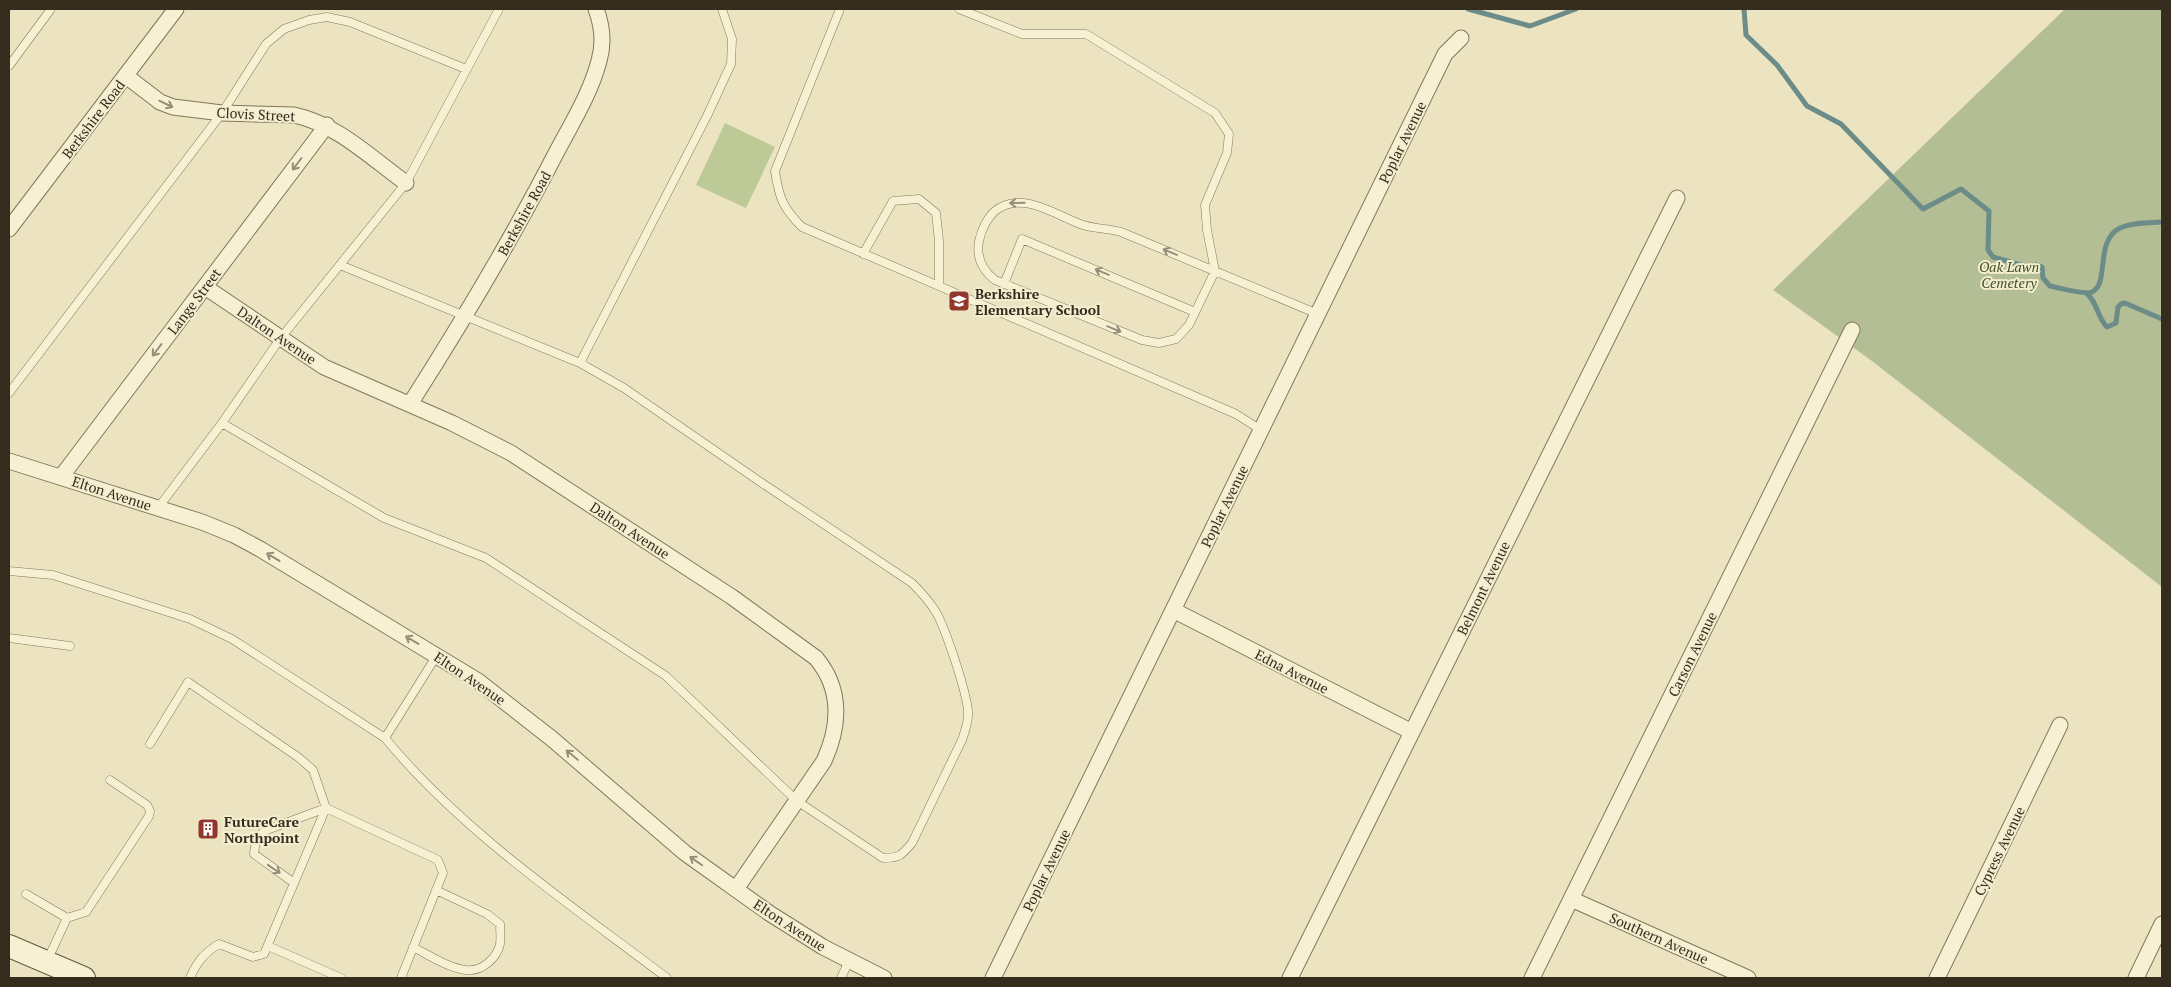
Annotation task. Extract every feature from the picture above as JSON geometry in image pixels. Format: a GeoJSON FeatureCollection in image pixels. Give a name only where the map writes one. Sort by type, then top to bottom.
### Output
{"type":"FeatureCollection","features":[{"type":"Feature","properties":{"kind":"street","name":"Berkshire Road"},"geometry":{"type":"LineString","coordinates":[[9,229],[176,9]]}},
{"type":"Feature","properties":{"kind":"street","name":"Berkshire Road"},"geometry":{"type":"LineString","coordinates":[[410,404],[465,316],[526,212],[591,85],[600,60],[602,39],[596,9]]}},
{"type":"Feature","properties":{"kind":"street","name":"Poplar Avenue"},"geometry":{"type":"LineString","coordinates":[[993,978],[1445,54],[1461,38]]}},
{"type":"Feature","properties":{"kind":"street","name":"Clovis Street"},"geometry":{"type":"LineString","coordinates":[[126,76],[160,102],[173,107],[222,113],[294,115],[326,125],[406,183]]}},
{"type":"Feature","properties":{"kind":"street","name":"Lange Street"},"geometry":{"type":"LineString","coordinates":[[61,477],[326,125]]}},
{"type":"Feature","properties":{"kind":"street","name":"Belmont Avenue"},"geometry":{"type":"LineString","coordinates":[[1290,978],[1677,198]]}},
{"type":"Feature","properties":{"kind":"street","name":"Dalton Avenue"},"geometry":{"type":"LineString","coordinates":[[205,287],[324,367],[484,438],[548,476],[732,597],[816,658],[827,671],[832,685],[836,720],[832,742],[824,761],[736,889]]}},
{"type":"Feature","properties":{"kind":"street","name":"Carson Avenue"},"geometry":{"type":"LineString","coordinates":[[1532,978],[1852,330]]}},
{"type":"Feature","properties":{"kind":"street","name":"Elton Avenue"},"geometry":{"type":"LineString","coordinates":[[9,461],[202,522],[234,535],[478,681],[517,710],[685,853],[796,931],[884,978]]}},
{"type":"Feature","properties":{"kind":"street","name":"Edna Avenue"},"geometry":{"type":"LineString","coordinates":[[1173,610],[1412,732]]}},
{"type":"Feature","properties":{"kind":"street","name":"Cypress Avenue"},"geometry":{"type":"LineString","coordinates":[[1937,978],[2060,725]]}},
{"type":"Feature","properties":{"kind":"street","name":"Southern Avenue"},"geometry":{"type":"LineString","coordinates":[[1571,898],[1743,977]]}},
{"type":"Feature","properties":{"kind":"street"},"geometry":{"type":"LineString","coordinates":[[2136,978],[2162,924]]}},
{"type":"Feature","properties":{"kind":"street"},"geometry":{"type":"LineString","coordinates":[[9,946],[84,978]]}},
{"type":"Feature","properties":{"kind":"lane"},"geometry":{"type":"LineString","coordinates":[[9,66],[51,9]]}},
{"type":"Feature","properties":{"kind":"lane"},"geometry":{"type":"LineString","coordinates":[[158,508],[222,423],[280,339],[406,183],[499,9]]}},
{"type":"Feature","properties":{"kind":"lane"},"geometry":{"type":"LineString","coordinates":[[580,363],[698,133],[731,64],[732,39],[722,9]]}},
{"type":"Feature","properties":{"kind":"lane"},"geometry":{"type":"LineString","coordinates":[[840,9],[775,171],[778,194],[786,212],[802,227],[1236,414],[1261,430]]}},
{"type":"Feature","properties":{"kind":"lane"},"geometry":{"type":"LineString","coordinates":[[959,9],[1022,34],[1086,34],[1215,114],[1229,134],[1227,153],[1205,205],[1207,230],[1215,271],[1189,325],[1176,339],[1159,343],[1142,340],[1004,284],[986,273],[981,264],[978,251],[979,239],[991,215],[1001,206],[1012,202],[1034,204],[1083,225],[1106,227],[1121,232],[1215,271],[1318,314]]}},
{"type":"Feature","properties":{"kind":"lane"},"geometry":{"type":"LineString","coordinates":[[9,393],[222,113],[266,44],[284,29],[309,20],[327,17],[350,22],[466,69]]}},
{"type":"Feature","properties":{"kind":"lane"},"geometry":{"type":"LineString","coordinates":[[863,254],[893,201],[919,199],[936,212],[939,240],[939,286]]}},
{"type":"Feature","properties":{"kind":"lane"},"geometry":{"type":"LineString","coordinates":[[1004,284],[1022,239],[1195,312]]}},
{"type":"Feature","properties":{"kind":"lane"},"geometry":{"type":"LineString","coordinates":[[222,423],[384,518],[486,558],[666,676],[797,801],[883,858],[896,858],[904,853],[912,843],[967,725],[968,710],[959,675],[937,615],[926,597],[912,583],[624,388],[580,363],[340,265]]}},
{"type":"Feature","properties":{"kind":"lane"},"geometry":{"type":"LineString","coordinates":[[9,571],[53,575],[190,619],[232,639],[385,738],[403,761],[456,813],[536,878],[667,978]]}},
{"type":"Feature","properties":{"kind":"lane"},"geometry":{"type":"LineString","coordinates":[[9,638],[70,646]]}},
{"type":"Feature","properties":{"kind":"lane"},"geometry":{"type":"LineString","coordinates":[[385,738],[437,655]]}},
{"type":"Feature","properties":{"kind":"lane"},"geometry":{"type":"LineString","coordinates":[[150,744],[188,682],[298,757],[313,770],[326,808],[264,954],[253,957],[219,944],[208,950],[198,961],[190,978]]}},
{"type":"Feature","properties":{"kind":"lane"},"geometry":{"type":"LineString","coordinates":[[46,963],[67,918],[86,912],[149,816],[150,811],[147,805],[110,780]]}},
{"type":"Feature","properties":{"kind":"lane"},"geometry":{"type":"LineString","coordinates":[[294,882],[254,854],[256,840],[264,831],[326,808],[438,860],[443,873],[401,978]]}},
{"type":"Feature","properties":{"kind":"lane"},"geometry":{"type":"LineString","coordinates":[[413,947],[446,964],[467,970],[478,969],[488,964],[500,944],[500,924],[487,914],[436,890]]}},
{"type":"Feature","properties":{"kind":"lane"},"geometry":{"type":"LineString","coordinates":[[26,894],[67,918]]}},
{"type":"Feature","properties":{"kind":"lane"},"geometry":{"type":"LineString","coordinates":[[268,946],[341,978]]}},
{"type":"Feature","properties":{"kind":"lane"},"geometry":{"type":"LineString","coordinates":[[841,978],[849,961]]}},
{"type":"Feature","properties":{"kind":"green space","name":"Oak Lawn Cemetery"},"geometry":{"type":"Polygon","coordinates":[[[2065,9],[2162,9],[2162,587],[1872,361],[1773,290],[2065,9]]]}},
{"type":"Feature","properties":{"kind":"green space"},"geometry":{"type":"Polygon","coordinates":[[[725,123],[775,147],[746,208],[696,185],[725,123]]]}},
{"type":"Feature","properties":{"kind":"waterway"},"geometry":{"type":"LineString","coordinates":[[1468,9],[1530,26],[1576,9]]}},
{"type":"Feature","properties":{"kind":"waterway"},"geometry":{"type":"LineString","coordinates":[[1744,9],[1746,35],[1777,65],[1807,106],[1841,124],[1923,209],[1961,189],[1989,211],[1988,250],[1993,257],[2024,266],[2037,265],[2042,267],[2043,278],[2050,286],[2088,293],[2097,287],[2100,280],[2104,252],[2112,234],[2120,228],[2130,225],[2162,222]]}},
{"type":"Feature","properties":{"kind":"waterway"},"geometry":{"type":"LineString","coordinates":[[2086,293],[2093,300],[2101,319],[2107,327],[2116,323],[2118,307],[2125,303],[2162,319]]}},
{"type":"Feature","properties":{"kind":"place","name":"Berkshire Elementary School"},"geometry":{"type":"Point","coordinates":[959,301]}},
{"type":"Feature","properties":{"kind":"place","name":"FutureCare Northpoint"},"geometry":{"type":"Point","coordinates":[208,829]}}]}
